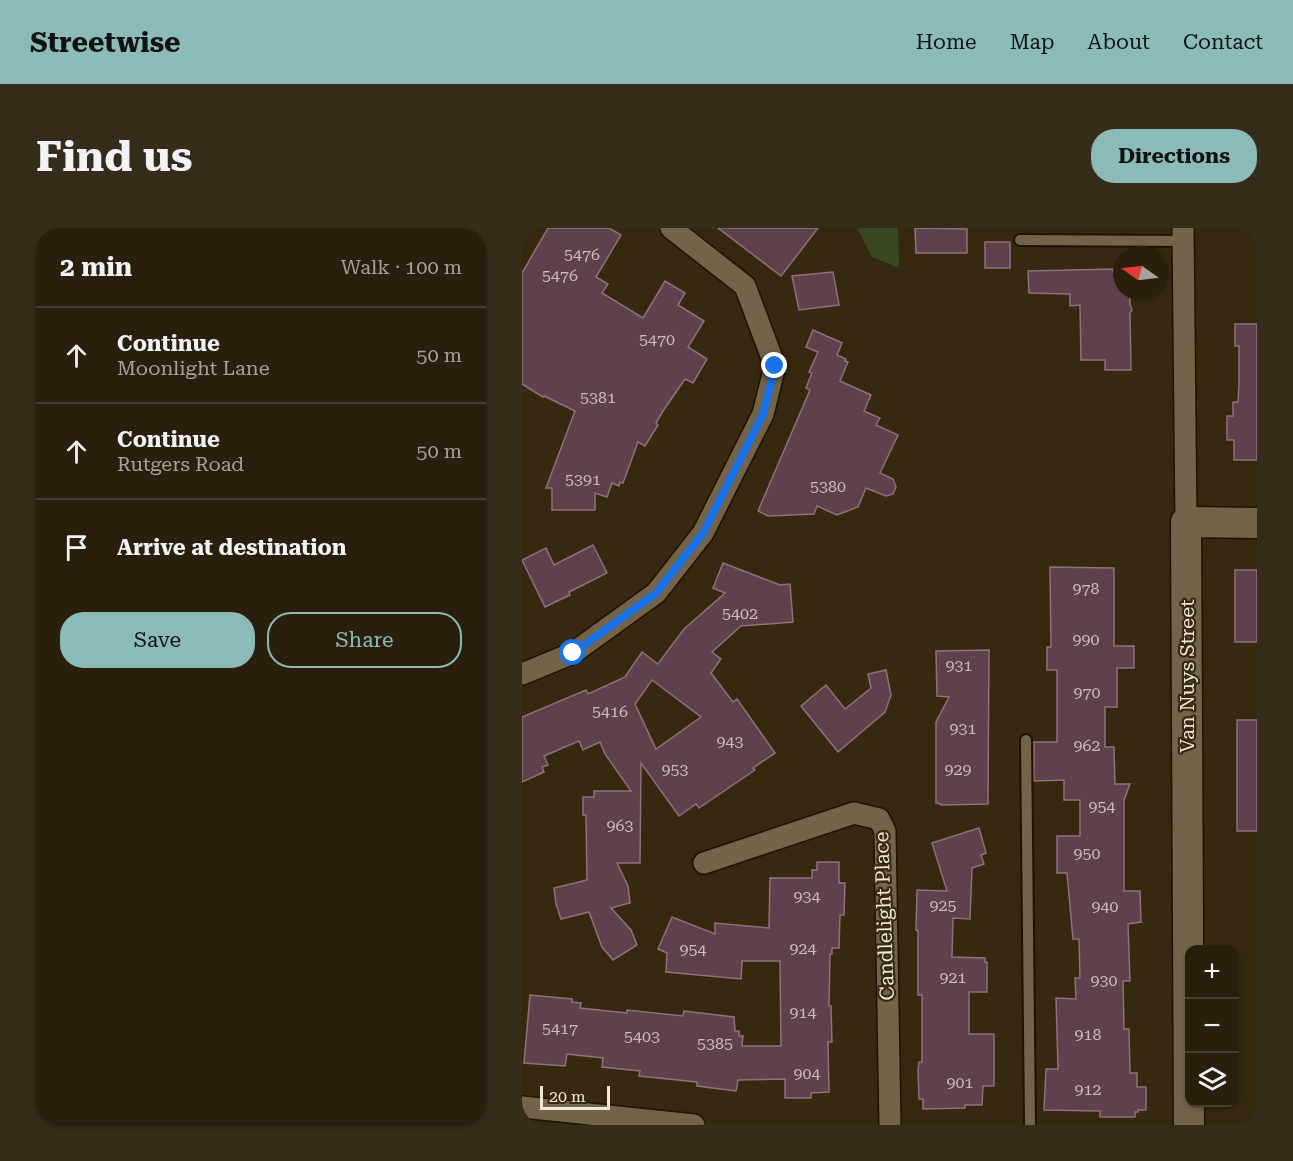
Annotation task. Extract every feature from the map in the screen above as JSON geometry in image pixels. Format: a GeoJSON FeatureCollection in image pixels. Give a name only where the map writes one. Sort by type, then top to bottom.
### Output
{"type":"FeatureCollection","features":[{"type":"Feature","properties":{"kind":"street"},"geometry":{"type":"LineString","coordinates":[[522,674],[573,653],[656,593],[703,533],[763,414],[775,366],[745,286],[671,228]]}},
{"type":"Feature","properties":{"kind":"street","name":"Van Nuys Street"},"geometry":{"type":"LineString","coordinates":[[1184,234],[1189,1125]]}},
{"type":"Feature","properties":{"kind":"street"},"geometry":{"type":"LineString","coordinates":[[1186,522],[1257,523]]}},
{"type":"Feature","properties":{"kind":"street","name":"Candlelight Place"},"geometry":{"type":"LineString","coordinates":[[705,863],[854,813],[879,819],[885,831],[890,1125]]}},
{"type":"Feature","properties":{"kind":"street"},"geometry":{"type":"LineString","coordinates":[[522,1107],[694,1125]]}},
{"type":"Feature","properties":{"kind":"lane"},"geometry":{"type":"LineString","coordinates":[[1020,240],[1184,234]]}},
{"type":"Feature","properties":{"kind":"lane"},"geometry":{"type":"LineString","coordinates":[[1026,740],[1030,1125]]}},
{"type":"Feature","properties":{"kind":"green space"},"geometry":{"type":"Polygon","coordinates":[[[857,228],[898,228],[899,268],[872,257],[857,228]]]}},
{"type":"Feature","properties":{"kind":"building"},"geometry":{"type":"Polygon","coordinates":[[[548,228],[609,228],[621,235],[596,277],[608,284],[602,293],[643,318],[665,281],[685,293],[678,305],[704,321],[688,347],[707,359],[693,383],[685,379],[663,411],[656,423],[658,425],[645,446],[638,442],[623,483],[620,482],[619,486],[612,483],[607,497],[595,493],[595,510],[552,510],[552,488],[546,488],[575,411],[543,397],[522,384],[522,273],[548,228]]]}},
{"type":"Feature","properties":{"kind":"building"},"geometry":{"type":"Polygon","coordinates":[[[718,228],[818,228],[781,276],[718,228]]]}},
{"type":"Feature","properties":{"kind":"building"},"geometry":{"type":"Polygon","coordinates":[[[915,228],[967,229],[967,253],[916,253],[915,228]]]}},
{"type":"Feature","properties":{"kind":"building"},"geometry":{"type":"Polygon","coordinates":[[[985,242],[1010,242],[1010,268],[985,268],[985,242]]]}},
{"type":"Feature","properties":{"kind":"building"},"geometry":{"type":"Polygon","coordinates":[[[1113,269],[1113,300],[1130,300],[1132,310],[1130,313],[1131,370],[1105,370],[1105,360],[1081,360],[1080,305],[1070,306],[1070,294],[1029,293],[1028,271],[1113,269]]]}},
{"type":"Feature","properties":{"kind":"building"},"geometry":{"type":"Polygon","coordinates":[[[833,272],[839,305],[799,310],[792,276],[833,272]]]}},
{"type":"Feature","properties":{"kind":"building"},"geometry":{"type":"Polygon","coordinates":[[[1235,324],[1257,324],[1257,460],[1234,460],[1234,440],[1227,440],[1227,416],[1233,416],[1233,402],[1238,402],[1239,346],[1235,346],[1235,324]]]}},
{"type":"Feature","properties":{"kind":"building"},"geometry":{"type":"Polygon","coordinates":[[[813,330],[842,343],[837,355],[848,362],[840,381],[871,395],[864,411],[880,418],[876,425],[898,435],[880,473],[893,479],[896,487],[893,494],[886,496],[866,488],[858,507],[837,515],[817,506],[814,514],[768,516],[758,511],[810,390],[806,388],[812,373],[809,372],[818,352],[806,347],[813,330]]]}},
{"type":"Feature","properties":{"kind":"building"},"geometry":{"type":"Polygon","coordinates":[[[593,545],[607,573],[545,607],[522,560],[546,548],[554,565],[593,545]]]}},
{"type":"Feature","properties":{"kind":"building"},"geometry":{"type":"Polygon","coordinates":[[[723,563],[780,585],[790,584],[793,622],[741,626],[712,652],[721,659],[711,673],[733,702],[737,699],[775,753],[753,768],[755,770],[699,808],[696,804],[679,816],[641,763],[640,863],[617,863],[628,886],[630,903],[611,908],[631,930],[637,945],[613,960],[602,947],[589,912],[561,919],[554,888],[587,880],[586,815],[583,815],[583,797],[594,797],[594,791],[631,791],[605,754],[600,742],[583,750],[579,741],[544,756],[548,765],[542,767],[544,772],[522,782],[522,717],[586,690],[588,694],[625,677],[642,652],[658,664],[684,629],[725,593],[713,588],[723,563]],[[652,680],[635,704],[656,749],[701,717],[652,680]]]}},
{"type":"Feature","properties":{"kind":"building"},"geometry":{"type":"Polygon","coordinates":[[[1050,567],[1114,568],[1114,646],[1134,646],[1134,668],[1117,668],[1117,707],[1105,707],[1105,747],[1114,747],[1115,784],[1130,784],[1124,800],[1124,891],[1140,891],[1141,922],[1128,924],[1130,981],[1123,981],[1124,1029],[1129,1029],[1130,1073],[1137,1073],[1137,1087],[1146,1087],[1146,1110],[1138,1110],[1135,1112],[1135,1117],[1100,1117],[1100,1111],[1044,1110],[1046,1069],[1058,1069],[1056,998],[1076,999],[1075,978],[1080,978],[1079,939],[1073,939],[1067,873],[1057,873],[1057,836],[1080,836],[1080,800],[1064,800],[1064,780],[1034,781],[1034,742],[1057,742],[1057,670],[1047,670],[1047,647],[1051,647],[1050,567]]]}},
{"type":"Feature","properties":{"kind":"building"},"geometry":{"type":"Polygon","coordinates":[[[1235,570],[1257,570],[1257,642],[1235,642],[1235,570]]]}},
{"type":"Feature","properties":{"kind":"building"},"geometry":{"type":"Polygon","coordinates":[[[989,650],[988,804],[941,805],[936,803],[936,722],[949,697],[937,696],[936,651],[989,650]]]}},
{"type":"Feature","properties":{"kind":"building"},"geometry":{"type":"Polygon","coordinates":[[[886,670],[891,695],[885,712],[838,752],[801,706],[826,685],[845,709],[871,688],[868,674],[886,670]]]}},
{"type":"Feature","properties":{"kind":"building"},"geometry":{"type":"Polygon","coordinates":[[[1237,720],[1257,720],[1257,831],[1237,831],[1237,720]]]}},
{"type":"Feature","properties":{"kind":"building"},"geometry":{"type":"Polygon","coordinates":[[[979,828],[986,853],[981,855],[984,864],[972,868],[970,919],[953,918],[952,957],[985,958],[987,962],[987,992],[969,992],[969,1034],[994,1034],[994,1086],[983,1086],[982,1105],[965,1105],[965,1108],[923,1109],[923,1099],[919,1099],[918,1070],[919,1062],[922,1062],[922,995],[918,995],[917,890],[947,891],[932,843],[979,828]]]}},
{"type":"Feature","properties":{"kind":"building"},"geometry":{"type":"Polygon","coordinates":[[[817,862],[839,862],[839,883],[845,883],[844,915],[840,915],[839,948],[832,948],[832,954],[830,954],[829,1006],[831,1006],[832,1042],[828,1042],[829,1092],[811,1093],[811,1098],[785,1098],[785,1079],[738,1080],[736,1091],[697,1086],[697,1082],[639,1076],[640,1071],[602,1067],[603,1058],[567,1054],[565,1066],[524,1063],[530,995],[572,999],[572,1002],[581,1003],[580,1008],[683,1016],[684,1011],[734,1017],[735,1031],[739,1031],[739,1036],[743,1036],[742,1046],[781,1046],[780,961],[742,961],[741,979],[666,972],[667,953],[658,949],[672,917],[715,934],[715,923],[769,928],[770,878],[812,878],[812,870],[817,870],[817,862]]]}},
{"type":"Feature","properties":{"kind":"route"},"geometry":{"type":"LineString","coordinates":[[573,653],[656,593],[703,533],[763,414],[775,366]]}}]}
